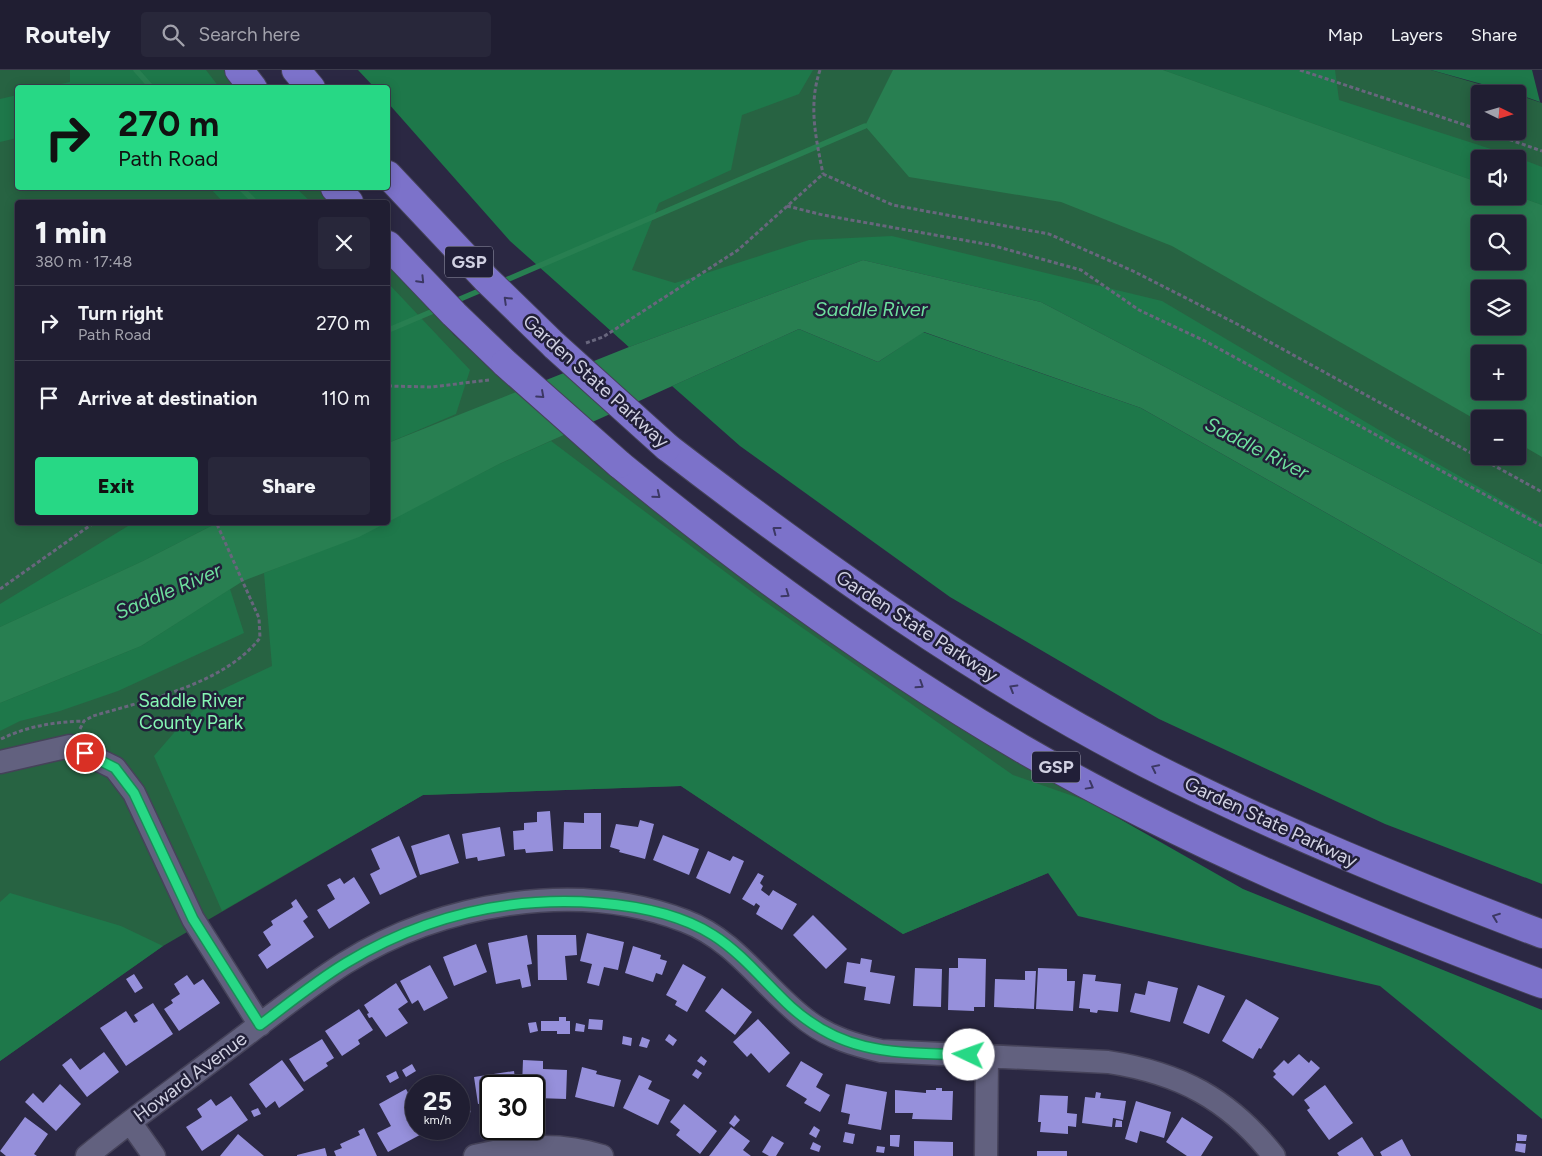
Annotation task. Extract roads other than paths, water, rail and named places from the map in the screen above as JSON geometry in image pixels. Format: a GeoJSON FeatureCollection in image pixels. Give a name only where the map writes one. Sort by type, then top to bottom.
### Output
{"type":"FeatureCollection","features":[{"type":"Feature","properties":{"kind":"highway"},"geometry":{"type":"LineString","coordinates":[[238,70],[250,85]]}},
{"type":"Feature","properties":{"kind":"highway"},"geometry":{"type":"LineString","coordinates":[[296,70],[308,85]]}},
{"type":"Feature","properties":{"kind":"highway","name":"Garden State Parkway"},"geometry":{"type":"LineString","coordinates":[[390,177],[486,279],[555,346],[667,447],[789,540],[878,603],[1054,713],[1146,763],[1240,810],[1420,887],[1542,934]]}},
{"type":"Feature","properties":{"kind":"highway"},"geometry":{"type":"LineString","coordinates":[[337,190],[347,200]]}},
{"type":"Feature","properties":{"kind":"highway","name":"GSP"},"geometry":{"type":"LineString","coordinates":[[390,247],[454,314],[500,370],[682,515],[816,616],[936,696],[1021,748],[1118,801],[1303,890],[1400,931],[1542,984]]}},
{"type":"Feature","properties":{"kind":"street"},"geometry":{"type":"LineString","coordinates":[[0,762],[70,746],[115,768],[134,793],[193,919],[260,1025]]}},
{"type":"Feature","properties":{"kind":"street","name":"Howard Avenue"},"geometry":{"type":"LineString","coordinates":[[87,1156],[345,963],[389,939],[434,921],[475,910],[524,902],[566,900],[616,904],[657,912],[686,921],[711,934],[734,950],[809,1022],[832,1036],[857,1046],[881,1051],[1108,1062],[1142,1067],[1172,1077],[1205,1093],[1231,1111],[1258,1135],[1274,1156]]}},
{"type":"Feature","properties":{"kind":"street"},"geometry":{"type":"LineString","coordinates":[[986,1056],[986,1156]]}},
{"type":"Feature","properties":{"kind":"street"},"geometry":{"type":"LineString","coordinates":[[130,1122],[154,1156]]}},
{"type":"Feature","properties":{"kind":"street"},"geometry":{"type":"LineString","coordinates":[[475,1156],[506,1149],[537,1146],[568,1148],[602,1156]]}},
{"type":"Feature","properties":{"kind":"water"},"geometry":{"type":"Polygon","coordinates":[[[893,70],[1163,70],[1471,180],[1471,205],[1526,205],[1526,199],[1542,205],[1542,457],[1526,448],[1526,410],[1471,410],[1471,417],[1172,246],[1061,202],[909,177],[865,126],[893,70]]]}},
{"type":"Feature","properties":{"kind":"water","name":"Saddle River"},"geometry":{"type":"Polygon","coordinates":[[[863,260],[1041,302],[1542,564],[1542,635],[1141,408],[924,332],[878,362],[799,329],[499,464],[390,521],[390,442],[629,347],[863,260]]]}},
{"type":"Feature","properties":{"kind":"water"},"geometry":{"type":"Polygon","coordinates":[[[213,525],[382,525],[359,537],[243,581],[141,646],[0,703],[0,627],[143,561],[213,525]]]}},
{"type":"Feature","properties":{"kind":"waterway"},"geometry":{"type":"LineString","coordinates":[[136,70],[149,85]]}},
{"type":"Feature","properties":{"kind":"waterway"},"geometry":{"type":"LineString","coordinates":[[499,283],[865,126]]}},
{"type":"Feature","properties":{"kind":"waterway"},"geometry":{"type":"LineString","coordinates":[[243,190],[253,200]]}},
{"type":"Feature","properties":{"kind":"waterway"},"geometry":{"type":"LineString","coordinates":[[453,302],[486,288]]}},
{"type":"Feature","properties":{"kind":"waterway"},"geometry":{"type":"LineString","coordinates":[[390,328],[438,309]]}},
{"type":"Feature","properties":{"kind":"park label","name":"Saddle River County Park"},"geometry":{"type":"Point","coordinates":[191,711]}}]}
